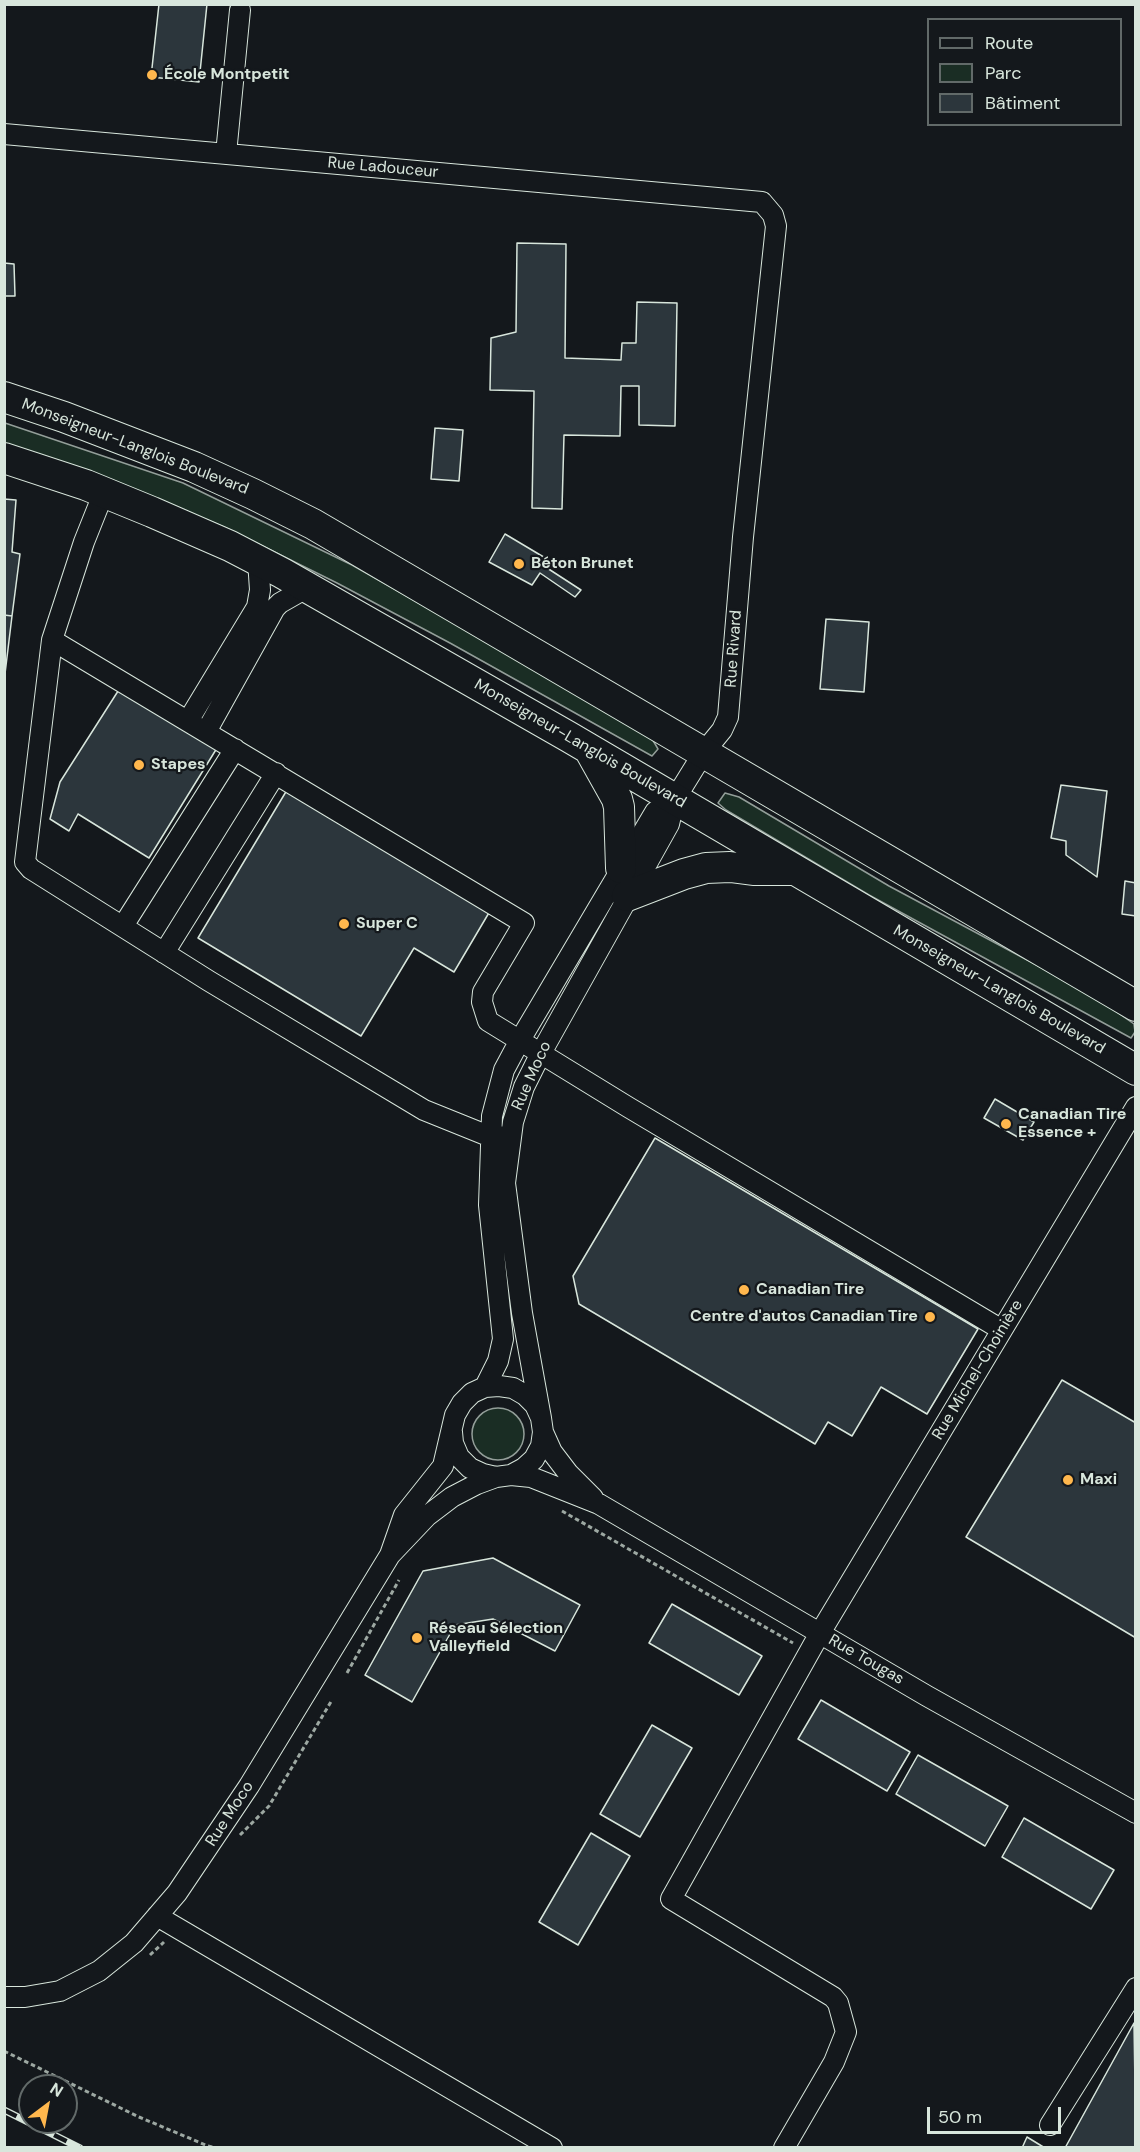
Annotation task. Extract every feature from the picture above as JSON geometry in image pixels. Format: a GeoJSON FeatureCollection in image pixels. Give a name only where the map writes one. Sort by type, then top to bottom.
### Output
{"type":"FeatureCollection","features":[{"type":"Feature","properties":{"kind":"highway","name":"Monseigneur-Langlois Boulevard"},"geometry":{"type":"LineString","coordinates":[[4,397],[64,417],[179,461],[287,510],[366,554],[1136,1006]]}},
{"type":"Feature","properties":{"kind":"highway","name":"Monseigneur-Langlois Boulevard"},"geometry":{"type":"LineString","coordinates":[[4,458],[104,492],[202,533],[308,587],[1136,1070]]}},
{"type":"Feature","properties":{"kind":"highway"},"geometry":{"type":"LineString","coordinates":[[589,749],[617,799],[624,882],[684,874],[706,868],[795,870]]}},
{"type":"Feature","properties":{"kind":"street"},"geometry":{"type":"LineString","coordinates":[[226,154],[240,10]]}},
{"type":"Feature","properties":{"kind":"street","name":"Rue Ladouceur"},"geometry":{"type":"LineString","coordinates":[[4,134],[762,202]]}},
{"type":"Feature","properties":{"kind":"street","name":"Rue Rivard"},"geometry":{"type":"LineString","coordinates":[[704,752],[722,730],[730,710],[743,537],[776,226],[773,215],[762,202]]}},
{"type":"Feature","properties":{"kind":"street"},"geometry":{"type":"LineString","coordinates":[[104,492],[84,542],[52,639],[25,862],[164,953],[424,1110],[491,1137],[511,1136]]}},
{"type":"Feature","properties":{"kind":"street"},"geometry":{"type":"LineString","coordinates":[[188,721],[257,607],[260,590],[258,560]]}},
{"type":"Feature","properties":{"kind":"street"},"geometry":{"type":"LineString","coordinates":[[206,732],[275,608],[308,587]]}},
{"type":"Feature","properties":{"kind":"street"},"geometry":{"type":"LineString","coordinates":[[52,639],[524,923],[483,992],[482,1002],[488,1021],[1002,1330]]}},
{"type":"Feature","properties":{"kind":"street"},"geometry":{"type":"LineString","coordinates":[[123,926],[235,749]]}},
{"type":"Feature","properties":{"kind":"street","name":"Rue Moco"},"geometry":{"type":"LineString","coordinates":[[390,1555],[404,1515],[443,1466],[455,1415],[472,1393],[484,1388],[498,1361],[503,1339],[489,1205],[492,1116],[504,1070],[520,1040],[624,882],[669,824],[675,799],[704,752]]}},
{"type":"Feature","properties":{"kind":"street"},"geometry":{"type":"LineString","coordinates":[[164,953],[276,773]]}},
{"type":"Feature","properties":{"kind":"street","name":"Rue Moco"},"geometry":{"type":"LineString","coordinates":[[4,1996],[25,1997],[60,1991],[99,1971],[134,1943],[177,1893],[249,1786],[390,1555],[427,1516],[452,1497],[524,1468],[534,1459],[541,1446],[542,1425],[522,1313],[505,1183],[513,1122],[524,1087],[624,882],[655,812],[675,799]]}},
{"type":"Feature","properties":{"kind":"street","name":"Rue Michel-Choinière"},"geometry":{"type":"LineString","coordinates":[[784,2148],[834,2062],[846,2032],[838,2003],[833,1997],[671,1899],[820,1633],[1136,1107]]}},
{"type":"Feature","properties":{"kind":"street"},"geometry":{"type":"LineString","coordinates":[[484,1388],[506,1387],[525,1395],[535,1405],[542,1425]]}},
{"type":"Feature","properties":{"kind":"street","name":"Rue Tougas"},"geometry":{"type":"LineString","coordinates":[[542,1425],[552,1452],[568,1473],[599,1504]]}},
{"type":"Feature","properties":{"kind":"street"},"geometry":{"type":"LineString","coordinates":[[452,1428],[453,1443],[459,1457],[470,1468],[483,1474],[504,1476]]}},
{"type":"Feature","properties":{"kind":"street","name":"Rue Tougas"},"geometry":{"type":"LineString","coordinates":[[504,1476],[531,1477],[599,1504],[1136,1813]]}},
{"type":"Feature","properties":{"kind":"street"},"geometry":{"type":"LineString","coordinates":[[157,1916],[552,2148]]}},
{"type":"Feature","properties":{"kind":"street"},"geometry":{"type":"LineString","coordinates":[[1050,2125],[1135,1990]]}},
{"type":"Feature","properties":{"kind":"path"},"geometry":{"type":"LineString","coordinates":[[554,1507],[795,1644]]}},
{"type":"Feature","properties":{"kind":"path"},"geometry":{"type":"LineString","coordinates":[[347,1673],[399,1580]]}},
{"type":"Feature","properties":{"kind":"path"},"geometry":{"type":"LineString","coordinates":[[235,1840],[269,1806],[332,1700]]}},
{"type":"Feature","properties":{"kind":"path"},"geometry":{"type":"LineString","coordinates":[[4,2051],[139,2117],[218,2148]]}},
{"type":"Feature","properties":{"kind":"green space"},"geometry":{"type":"Polygon","coordinates":[[[5,423],[183,483],[352,565],[618,716],[651,737],[658,749],[652,756],[450,643],[224,527],[112,481],[5,444],[5,423]]]}},
{"type":"Feature","properties":{"kind":"green space"},"geometry":{"type":"Polygon","coordinates":[[[725,793],[739,797],[889,886],[1044,969],[1111,1008],[1134,1024],[1135,1032],[1131,1038],[869,895],[726,810],[718,803],[725,793]]]}},
{"type":"Feature","properties":{"kind":"green space"},"geometry":{"type":"Polygon","coordinates":[[[498,1408],[508,1410],[516,1416],[522,1424],[524,1434],[522,1444],[516,1452],[508,1458],[498,1460],[488,1458],[480,1452],[474,1444],[472,1434],[474,1424],[480,1416],[488,1410],[498,1408]]]}},
{"type":"Feature","properties":{"kind":"building"},"geometry":{"type":"Polygon","coordinates":[[[159,4],[207,4],[199,82],[151,77],[159,4]]]}},
{"type":"Feature","properties":{"kind":"building"},"geometry":{"type":"Polygon","coordinates":[[[517,243],[566,244],[565,358],[621,360],[622,343],[636,343],[637,302],[677,303],[675,426],[639,425],[639,386],[621,386],[620,436],[564,435],[562,509],[532,508],[534,391],[490,390],[491,338],[516,332],[517,243]]]}},
{"type":"Feature","properties":{"kind":"building"},"geometry":{"type":"Polygon","coordinates":[[[4,263],[14,264],[15,296],[4,296],[4,263]]]}},
{"type":"Feature","properties":{"kind":"building"},"geometry":{"type":"Polygon","coordinates":[[[435,428],[463,430],[459,481],[431,479],[435,428]]]}},
{"type":"Feature","properties":{"kind":"building"},"geometry":{"type":"Polygon","coordinates":[[[4,499],[16,500],[12,552],[20,554],[12,616],[4,615],[4,499]]]}},
{"type":"Feature","properties":{"kind":"building","name":"Béton Brunet"},"geometry":{"type":"Polygon","coordinates":[[[505,534],[547,559],[544,566],[581,590],[575,597],[540,573],[532,585],[489,562],[505,534]]]}},
{"type":"Feature","properties":{"kind":"building"},"geometry":{"type":"Polygon","coordinates":[[[4,615],[12,616],[4,682],[4,615]]]}},
{"type":"Feature","properties":{"kind":"building"},"geometry":{"type":"Polygon","coordinates":[[[826,619],[869,622],[864,692],[820,689],[826,619]]]}},
{"type":"Feature","properties":{"kind":"building","name":"Stapes"},"geometry":{"type":"Polygon","coordinates":[[[120,688],[217,748],[149,858],[78,814],[69,831],[50,819],[60,782],[120,688]]]}},
{"type":"Feature","properties":{"kind":"building"},"geometry":{"type":"Polygon","coordinates":[[[1061,785],[1107,791],[1097,877],[1066,855],[1066,841],[1051,838],[1061,785]]]}},
{"type":"Feature","properties":{"kind":"building","name":"Super C"},"geometry":{"type":"Polygon","coordinates":[[[287,790],[490,911],[454,972],[414,948],[361,1036],[198,938],[287,790]]]}},
{"type":"Feature","properties":{"kind":"building"},"geometry":{"type":"Polygon","coordinates":[[[1125,881],[1136,883],[1136,916],[1122,914],[1125,881]]]}},
{"type":"Feature","properties":{"kind":"building"},"geometry":{"type":"Polygon","coordinates":[[[995,1099],[1034,1122],[1023,1140],[984,1118],[995,1099]]]}},
{"type":"Feature","properties":{"kind":"building","name":"Canadian Tire"},"geometry":{"type":"Polygon","coordinates":[[[655,1138],[978,1329],[927,1414],[881,1387],[852,1436],[828,1422],[815,1444],[579,1304],[573,1276],[655,1138]]]}},
{"type":"Feature","properties":{"kind":"building","name":"Maxi"},"geometry":{"type":"Polygon","coordinates":[[[1062,1380],[1136,1423],[1136,1638],[966,1537],[1062,1380]]]}},
{"type":"Feature","properties":{"kind":"building","name":"Réseau Sélection Valleyfield"},"geometry":{"type":"Polygon","coordinates":[[[493,1558],[580,1605],[555,1651],[493,1619],[455,1625],[412,1702],[365,1675],[423,1571],[493,1558]]]}},
{"type":"Feature","properties":{"kind":"building"},"geometry":{"type":"Polygon","coordinates":[[[672,1604],[762,1656],[739,1695],[649,1643],[672,1604]]]}},
{"type":"Feature","properties":{"kind":"building"},"geometry":{"type":"Polygon","coordinates":[[[821,1700],[910,1752],[887,1791],[798,1739],[821,1700]]]}},
{"type":"Feature","properties":{"kind":"building"},"geometry":{"type":"Polygon","coordinates":[[[652,1725],[692,1748],[640,1837],[600,1814],[652,1725]]]}},
{"type":"Feature","properties":{"kind":"building"},"geometry":{"type":"Polygon","coordinates":[[[918,1755],[1008,1806],[985,1846],[896,1794],[918,1755]]]}},
{"type":"Feature","properties":{"kind":"building"},"geometry":{"type":"Polygon","coordinates":[[[1024,1818],[1114,1870],[1091,1909],[1002,1857],[1024,1818]]]}},
{"type":"Feature","properties":{"kind":"building"},"geometry":{"type":"Polygon","coordinates":[[[591,1833],[630,1856],[578,1945],[539,1922],[591,1833]]]}},
{"type":"Feature","properties":{"kind":"building"},"geometry":{"type":"Polygon","coordinates":[[[1134,2023],[1136,2148],[1065,2148],[1134,2023]]]}},
{"type":"Feature","properties":{"kind":"building"},"geometry":{"type":"Polygon","coordinates":[[[1027,2137],[1045,2148],[1022,2148],[1027,2137]]]}},
{"type":"Feature","properties":{"kind":"railway"},"geometry":{"type":"LineString","coordinates":[[4,2110],[80,2148]]}},
{"type":"Feature","properties":{"kind":"place","name":"École Montpetit"},"geometry":{"type":"Point","coordinates":[152,75]}},
{"type":"Feature","properties":{"kind":"place","name":"Béton Brunet"},"geometry":{"type":"Point","coordinates":[519,564]}},
{"type":"Feature","properties":{"kind":"place","name":"Stapes"},"geometry":{"type":"Point","coordinates":[139,765]}},
{"type":"Feature","properties":{"kind":"place","name":"Super C"},"geometry":{"type":"Point","coordinates":[344,924]}},
{"type":"Feature","properties":{"kind":"place","name":"Canadian Tire Essence +"},"geometry":{"type":"Point","coordinates":[1006,1124]}},
{"type":"Feature","properties":{"kind":"place","name":"Canadian Tire"},"geometry":{"type":"Point","coordinates":[744,1290]}},
{"type":"Feature","properties":{"kind":"place","name":"Centre d'autos Canadian Tire"},"geometry":{"type":"Point","coordinates":[930,1317]}},
{"type":"Feature","properties":{"kind":"place","name":"Maxi"},"geometry":{"type":"Point","coordinates":[1068,1480]}},
{"type":"Feature","properties":{"kind":"place","name":"Réseau Sélection Valleyfield"},"geometry":{"type":"Point","coordinates":[417,1638]}}]}
